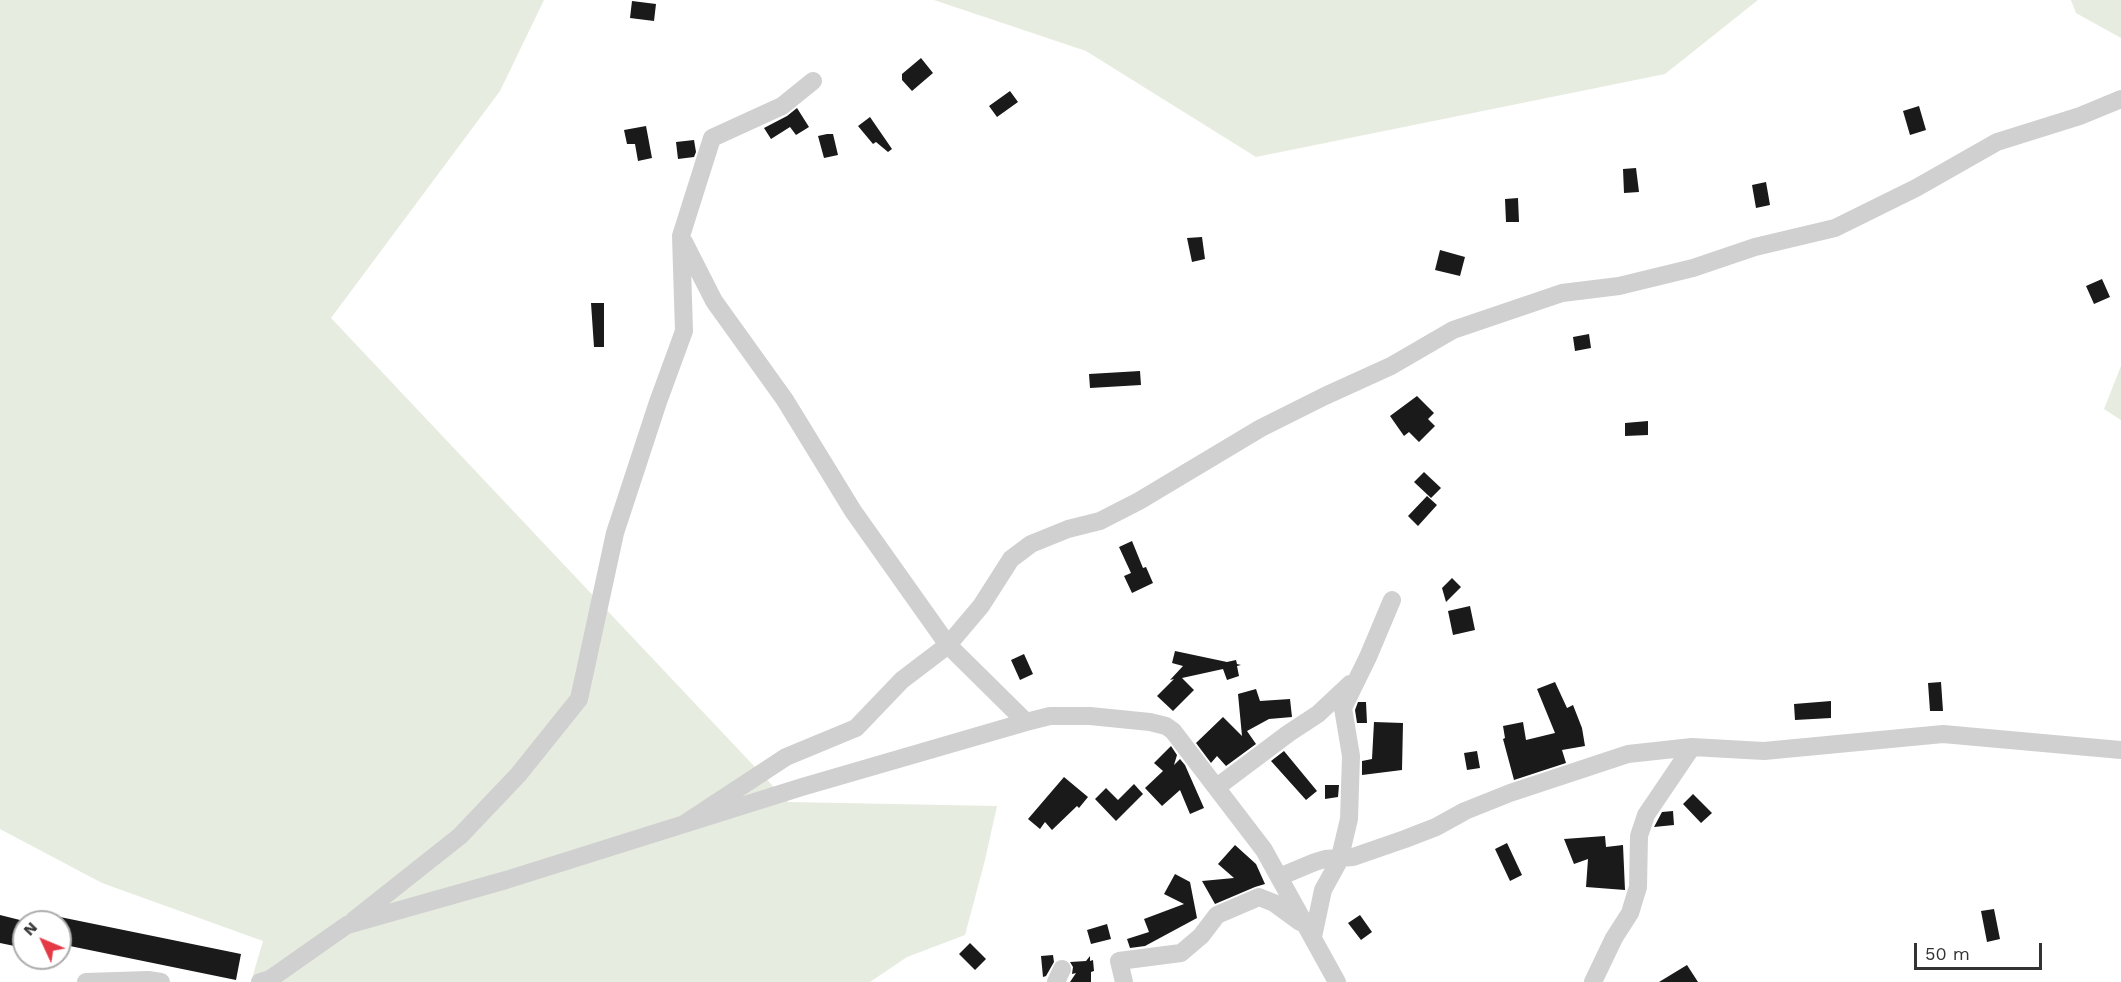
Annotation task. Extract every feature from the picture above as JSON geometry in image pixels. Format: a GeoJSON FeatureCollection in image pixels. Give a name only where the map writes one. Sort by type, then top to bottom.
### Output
{"type":"FeatureCollection","features":[{"type":"Feature","properties":{"kind":"street"},"geometry":{"type":"LineString","coordinates":[[260,982],[270,979],[347,925],[460,836],[518,775],[579,699],[615,533],[658,402],[684,332],[681,236],[712,138],[782,106],[813,81]]}},
{"type":"Feature","properties":{"kind":"street"},"geometry":{"type":"LineString","coordinates":[[684,825],[786,757],[856,728],[902,680],[948,645],[981,606],[1011,559],[1031,544],[1068,529],[1100,521],[1262,428],[1391,366],[1453,330],[1562,293],[1619,286],[1693,268],[1755,247],[1835,228],[1916,188],[1997,142],[2080,116],[2121,99]]}},
{"type":"Feature","properties":{"kind":"street"},"geometry":{"type":"LineString","coordinates":[[681,236],[714,301],[785,400],[853,511],[948,645],[1026,722]]}},
{"type":"Feature","properties":{"kind":"street"},"geometry":{"type":"LineString","coordinates":[[1313,938],[1323,890],[1340,858],[1349,819],[1351,756],[1343,708],[1392,600]]}},
{"type":"Feature","properties":{"kind":"street"},"geometry":{"type":"LineString","coordinates":[[1216,787],[1318,714],[1347,688],[1368,657]]}},
{"type":"Feature","properties":{"kind":"street"},"geometry":{"type":"LineString","coordinates":[[347,925],[506,880],[802,788],[1026,722],[1065,714],[1150,722],[1166,726],[1173,731],[1264,850],[1337,982]]}},
{"type":"Feature","properties":{"kind":"street"},"geometry":{"type":"LineString","coordinates":[[1280,877],[1315,862],[1353,856],[1405,839],[1436,827],[1465,811],[1566,773],[1628,754],[1692,747],[1764,751],[1943,734],[2121,750]]}},
{"type":"Feature","properties":{"kind":"street"},"geometry":{"type":"LineString","coordinates":[[1593,982],[1614,938],[1630,913],[1638,888],[1639,836],[1646,815],[1692,747]]}},
{"type":"Feature","properties":{"kind":"street"},"geometry":{"type":"LineString","coordinates":[[1124,982],[1119,961],[1181,953],[1201,936],[1217,915],[1259,897],[1274,903],[1297,918],[1313,938]]}},
{"type":"Feature","properties":{"kind":"street"},"geometry":{"type":"LineString","coordinates":[[86,982],[148,980],[161,982]]}},
{"type":"Feature","properties":{"kind":"shaded area"},"geometry":{"type":"Polygon","coordinates":[[[0,0],[544,0],[500,91],[331,318],[788,802],[997,806],[965,935],[907,957],[870,982],[251,982],[263,941],[102,883],[0,829],[0,0]]]}},
{"type":"Feature","properties":{"kind":"shaded area"},"geometry":{"type":"Polygon","coordinates":[[[934,0],[1758,0],[1665,74],[1256,157],[1086,51],[934,0]]]}},
{"type":"Feature","properties":{"kind":"shaded area"},"geometry":{"type":"Polygon","coordinates":[[[2071,0],[2121,0],[2121,38],[2076,13],[2071,0]]]}},
{"type":"Feature","properties":{"kind":"shaded area"},"geometry":{"type":"Polygon","coordinates":[[[2121,366],[2121,420],[2104,409],[2121,366]]]}},
{"type":"Feature","properties":{"kind":"building"},"geometry":{"type":"Polygon","coordinates":[[[632,1],[656,4],[654,21],[630,18],[632,1]]]}},
{"type":"Feature","properties":{"kind":"building"},"geometry":{"type":"Polygon","coordinates":[[[921,58],[933,73],[912,91],[902,80],[902,74],[921,58]]]}},
{"type":"Feature","properties":{"kind":"building"},"geometry":{"type":"Polygon","coordinates":[[[1010,91],[1018,102],[997,117],[989,106],[1010,91]]]}},
{"type":"Feature","properties":{"kind":"building"},"geometry":{"type":"Polygon","coordinates":[[[1919,106],[1926,130],[1910,135],[1903,111],[1919,106]]]}},
{"type":"Feature","properties":{"kind":"building"},"geometry":{"type":"Polygon","coordinates":[[[797,108],[809,127],[796,135],[790,127],[771,139],[764,128],[797,108]]]}},
{"type":"Feature","properties":{"kind":"building"},"geometry":{"type":"Polygon","coordinates":[[[870,117],[892,149],[888,152],[876,142],[873,144],[858,126],[870,117]]]}},
{"type":"Feature","properties":{"kind":"building"},"geometry":{"type":"Polygon","coordinates":[[[646,126],[652,158],[638,161],[635,144],[627,144],[624,130],[646,126]]]}},
{"type":"Feature","properties":{"kind":"building"},"geometry":{"type":"Polygon","coordinates":[[[833,134],[838,155],[824,158],[818,136],[833,134]]]}},
{"type":"Feature","properties":{"kind":"building"},"geometry":{"type":"Polygon","coordinates":[[[694,140],[696,152],[694,157],[678,159],[676,142],[694,140]]]}},
{"type":"Feature","properties":{"kind":"building"},"geometry":{"type":"Polygon","coordinates":[[[1636,168],[1639,192],[1624,193],[1623,169],[1636,168]]]}},
{"type":"Feature","properties":{"kind":"building"},"geometry":{"type":"Polygon","coordinates":[[[1766,182],[1770,205],[1756,208],[1752,185],[1766,182]]]}},
{"type":"Feature","properties":{"kind":"building"},"geometry":{"type":"Polygon","coordinates":[[[1518,198],[1519,222],[1506,222],[1505,199],[1518,198]]]}},
{"type":"Feature","properties":{"kind":"building"},"geometry":{"type":"Polygon","coordinates":[[[1202,237],[1205,259],[1192,262],[1187,238],[1202,237]]]}},
{"type":"Feature","properties":{"kind":"building"},"geometry":{"type":"Polygon","coordinates":[[[1440,250],[1465,257],[1460,276],[1435,270],[1440,250]]]}},
{"type":"Feature","properties":{"kind":"building"},"geometry":{"type":"Polygon","coordinates":[[[2102,279],[2110,297],[2094,304],[2086,286],[2102,279]]]}},
{"type":"Feature","properties":{"kind":"building"},"geometry":{"type":"Polygon","coordinates":[[[591,303],[604,303],[604,347],[594,347],[591,303]]]}},
{"type":"Feature","properties":{"kind":"building"},"geometry":{"type":"Polygon","coordinates":[[[1589,334],[1591,348],[1575,351],[1573,337],[1589,334]]]}},
{"type":"Feature","properties":{"kind":"building"},"geometry":{"type":"Polygon","coordinates":[[[1140,371],[1141,385],[1090,388],[1089,374],[1140,371]]]}},
{"type":"Feature","properties":{"kind":"building"},"geometry":{"type":"Polygon","coordinates":[[[1417,396],[1434,413],[1428,419],[1435,426],[1419,442],[1409,432],[1404,436],[1390,416],[1417,396]]]}},
{"type":"Feature","properties":{"kind":"building"},"geometry":{"type":"Polygon","coordinates":[[[1648,421],[1648,435],[1625,436],[1625,423],[1648,421]]]}},
{"type":"Feature","properties":{"kind":"building"},"geometry":{"type":"Polygon","coordinates":[[[1424,472],[1441,488],[1431,498],[1414,482],[1424,472]]]}},
{"type":"Feature","properties":{"kind":"building"},"geometry":{"type":"Polygon","coordinates":[[[1427,496],[1437,505],[1418,526],[1408,516],[1427,496]]]}},
{"type":"Feature","properties":{"kind":"building"},"geometry":{"type":"Polygon","coordinates":[[[1132,541],[1143,568],[1146,567],[1153,583],[1132,593],[1124,576],[1131,573],[1119,547],[1132,541]]]}},
{"type":"Feature","properties":{"kind":"building"},"geometry":{"type":"Polygon","coordinates":[[[1452,578],[1461,587],[1446,602],[1442,588],[1452,578]]]}},
{"type":"Feature","properties":{"kind":"building"},"geometry":{"type":"Polygon","coordinates":[[[1470,606],[1475,630],[1453,635],[1448,611],[1470,606]]]}},
{"type":"Feature","properties":{"kind":"building"},"geometry":{"type":"Polygon","coordinates":[[[1175,651],[1227,662],[1236,660],[1237,664],[1241,665],[1237,666],[1239,676],[1227,680],[1223,669],[1182,678],[1194,690],[1173,711],[1157,696],[1183,666],[1172,663],[1175,651]]]}},
{"type":"Feature","properties":{"kind":"building"},"geometry":{"type":"Polygon","coordinates":[[[1024,654],[1033,674],[1020,680],[1011,660],[1024,654]]]}},
{"type":"Feature","properties":{"kind":"building"},"geometry":{"type":"Polygon","coordinates":[[[1555,682],[1567,708],[1573,705],[1582,728],[1585,746],[1562,750],[1566,763],[1514,780],[1503,739],[1505,738],[1503,726],[1523,722],[1526,740],[1555,733],[1537,689],[1555,682]]]}},
{"type":"Feature","properties":{"kind":"building"},"geometry":{"type":"Polygon","coordinates":[[[1941,682],[1943,711],[1930,711],[1928,683],[1941,682]]]}},
{"type":"Feature","properties":{"kind":"building"},"geometry":{"type":"Polygon","coordinates":[[[1256,689],[1260,701],[1290,699],[1292,717],[1269,719],[1247,731],[1256,744],[1226,766],[1217,756],[1211,763],[1196,743],[1223,717],[1242,736],[1238,694],[1256,689]]]}},
{"type":"Feature","properties":{"kind":"building"},"geometry":{"type":"Polygon","coordinates":[[[1831,701],[1831,718],[1795,720],[1794,704],[1831,701]]]}},
{"type":"Feature","properties":{"kind":"building"},"geometry":{"type":"Polygon","coordinates":[[[1358,702],[1366,702],[1367,723],[1357,723],[1355,710],[1358,702]]]}},
{"type":"Feature","properties":{"kind":"building"},"geometry":{"type":"Polygon","coordinates":[[[1374,722],[1403,723],[1402,770],[1362,775],[1362,761],[1372,759],[1374,722]]]}},
{"type":"Feature","properties":{"kind":"building"},"geometry":{"type":"Polygon","coordinates":[[[1171,746],[1177,755],[1174,765],[1180,759],[1185,765],[1204,808],[1190,814],[1180,790],[1162,806],[1145,788],[1163,771],[1154,763],[1171,746]]]}},
{"type":"Feature","properties":{"kind":"building"},"geometry":{"type":"Polygon","coordinates":[[[1284,751],[1317,791],[1306,800],[1271,761],[1284,751]]]}},
{"type":"Feature","properties":{"kind":"building"},"geometry":{"type":"Polygon","coordinates":[[[1477,751],[1480,768],[1467,770],[1464,753],[1477,751]]]}},
{"type":"Feature","properties":{"kind":"building"},"geometry":{"type":"Polygon","coordinates":[[[1064,777],[1088,797],[1079,808],[1077,806],[1052,830],[1045,822],[1040,829],[1028,819],[1064,777]]]}},
{"type":"Feature","properties":{"kind":"building"},"geometry":{"type":"Polygon","coordinates":[[[1134,784],[1143,794],[1116,821],[1095,799],[1106,788],[1118,800],[1134,784]]]}},
{"type":"Feature","properties":{"kind":"building"},"geometry":{"type":"Polygon","coordinates":[[[1325,785],[1339,785],[1338,797],[1325,799],[1325,785]]]}},
{"type":"Feature","properties":{"kind":"building"},"geometry":{"type":"Polygon","coordinates":[[[1693,794],[1712,813],[1701,823],[1683,804],[1693,794]]]}},
{"type":"Feature","properties":{"kind":"building"},"geometry":{"type":"Polygon","coordinates":[[[1673,811],[1674,825],[1654,827],[1662,812],[1673,811]]]}},
{"type":"Feature","properties":{"kind":"building"},"geometry":{"type":"Polygon","coordinates":[[[1605,836],[1606,847],[1623,845],[1625,890],[1586,887],[1588,859],[1574,864],[1564,839],[1605,836]]]}},
{"type":"Feature","properties":{"kind":"building"},"geometry":{"type":"Polygon","coordinates":[[[1507,843],[1522,875],[1510,881],[1495,849],[1507,843]]]}},
{"type":"Feature","properties":{"kind":"building"},"geometry":{"type":"Polygon","coordinates":[[[1235,845],[1256,864],[1265,884],[1215,904],[1202,881],[1234,878],[1218,864],[1235,845]]]}},
{"type":"Feature","properties":{"kind":"building"},"geometry":{"type":"Polygon","coordinates":[[[1175,874],[1190,882],[1197,918],[1145,946],[1130,948],[1127,939],[1149,932],[1144,919],[1184,904],[1164,894],[1175,874]]]}},
{"type":"Feature","properties":{"kind":"building"},"geometry":{"type":"Polygon","coordinates":[[[1994,909],[2000,939],[1987,942],[1981,911],[1994,909]]]}},
{"type":"Feature","properties":{"kind":"building"},"geometry":{"type":"Polygon","coordinates":[[[0,915],[12,918],[12,946],[0,943],[0,915]]]}},
{"type":"Feature","properties":{"kind":"building"},"geometry":{"type":"Polygon","coordinates":[[[1360,915],[1372,932],[1361,940],[1348,923],[1360,915]]]}},
{"type":"Feature","properties":{"kind":"building"},"geometry":{"type":"Polygon","coordinates":[[[72,919],[241,954],[236,980],[72,946],[72,919]]]}},
{"type":"Feature","properties":{"kind":"building"},"geometry":{"type":"Polygon","coordinates":[[[1107,924],[1111,939],[1091,944],[1087,930],[1107,924]]]}},
{"type":"Feature","properties":{"kind":"building"},"geometry":{"type":"Polygon","coordinates":[[[970,943],[986,959],[975,970],[959,954],[970,943]]]}},
{"type":"Feature","properties":{"kind":"building"},"geometry":{"type":"Polygon","coordinates":[[[1053,955],[1054,962],[1046,976],[1043,977],[1041,956],[1053,955]]]}},
{"type":"Feature","properties":{"kind":"building"},"geometry":{"type":"Polygon","coordinates":[[[1090,956],[1090,961],[1093,960],[1094,971],[1091,972],[1091,982],[1070,982],[1076,973],[1072,974],[1073,967],[1070,962],[1086,961],[1090,956]]]}},
{"type":"Feature","properties":{"kind":"building"},"geometry":{"type":"Polygon","coordinates":[[[1687,965],[1698,982],[1659,982],[1687,965]]]}}]}
